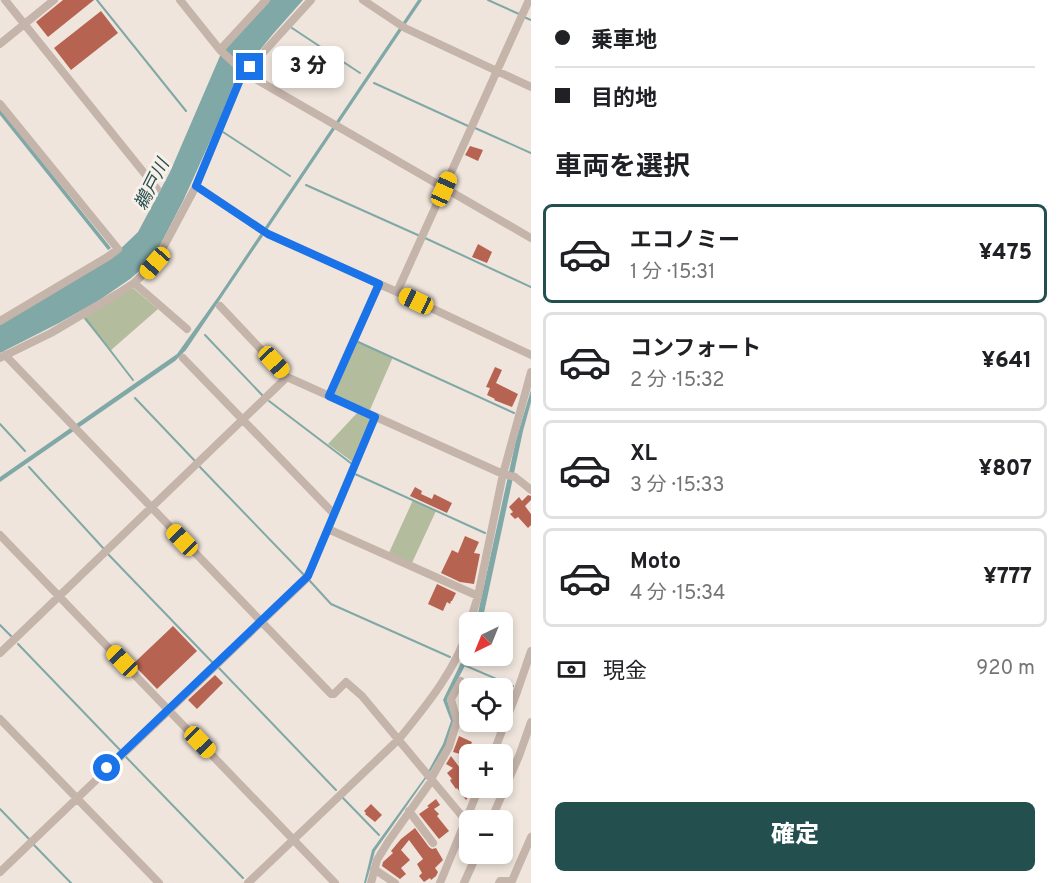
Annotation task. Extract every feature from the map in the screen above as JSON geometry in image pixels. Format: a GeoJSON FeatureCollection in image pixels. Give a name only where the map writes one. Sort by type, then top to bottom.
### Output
{"type":"FeatureCollection","features":[{"type":"Feature","properties":{"kind":"street"},"geometry":{"type":"LineString","coordinates":[[5,0],[157,189]]}},
{"type":"Feature","properties":{"kind":"street"},"geometry":{"type":"LineString","coordinates":[[0,44],[54,0]]}},
{"type":"Feature","properties":{"kind":"street"},"geometry":{"type":"LineString","coordinates":[[180,0],[220,50],[244,72],[531,238]]}},
{"type":"Feature","properties":{"kind":"street"},"geometry":{"type":"LineString","coordinates":[[220,50],[266,0]]}},
{"type":"Feature","properties":{"kind":"street"},"geometry":{"type":"LineString","coordinates":[[310,0],[244,72],[196,186],[155,263],[134,283],[51,333],[2,356],[331,694],[334,694],[346,682],[362,696],[459,812]]}},
{"type":"Feature","properties":{"kind":"street"},"geometry":{"type":"LineString","coordinates":[[363,0],[402,26],[531,87]]}},
{"type":"Feature","properties":{"kind":"street"},"geometry":{"type":"LineString","coordinates":[[397,292],[529,0]]}},
{"type":"Feature","properties":{"kind":"street"},"geometry":{"type":"LineString","coordinates":[[0,104],[118,249],[0,321]]}},
{"type":"Feature","properties":{"kind":"street"},"geometry":{"type":"LineString","coordinates":[[196,186],[264,232],[531,355]]}},
{"type":"Feature","properties":{"kind":"street"},"geometry":{"type":"LineString","coordinates":[[134,283],[187,329]]}},
{"type":"Feature","properties":{"kind":"street"},"geometry":{"type":"LineString","coordinates":[[329,396],[379,284]]}},
{"type":"Feature","properties":{"kind":"street"},"geometry":{"type":"LineString","coordinates":[[220,306],[287,376],[503,474],[515,477],[531,490]]}},
{"type":"Feature","properties":{"kind":"street"},"geometry":{"type":"LineString","coordinates":[[183,358],[334,514]]}},
{"type":"Feature","properties":{"kind":"street"},"geometry":{"type":"LineString","coordinates":[[473,612],[503,474],[528,393],[531,372]]}},
{"type":"Feature","properties":{"kind":"street"},"geometry":{"type":"LineString","coordinates":[[0,653],[287,376]]}},
{"type":"Feature","properties":{"kind":"street"},"geometry":{"type":"LineString","coordinates":[[0,872],[308,576],[375,417]]}},
{"type":"Feature","properties":{"kind":"street"},"geometry":{"type":"LineString","coordinates":[[328,529],[478,596]]}},
{"type":"Feature","properties":{"kind":"street"},"geometry":{"type":"LineString","coordinates":[[0,535],[335,883]]}},
{"type":"Feature","properties":{"kind":"street"},"geometry":{"type":"LineString","coordinates":[[371,883],[377,860],[382,851],[449,747],[457,721],[447,691],[459,650]]}},
{"type":"Feature","properties":{"kind":"street"},"geometry":{"type":"LineString","coordinates":[[497,744],[531,651]]}},
{"type":"Feature","properties":{"kind":"street"},"geometry":{"type":"LineString","coordinates":[[248,883],[399,739],[419,715],[459,682]]}},
{"type":"Feature","properties":{"kind":"street"},"geometry":{"type":"LineString","coordinates":[[0,719],[159,883]]}},
{"type":"Feature","properties":{"kind":"street"},"geometry":{"type":"LineString","coordinates":[[495,810],[531,722]]}},
{"type":"Feature","properties":{"kind":"street"},"geometry":{"type":"LineString","coordinates":[[441,883],[475,798]]}},
{"type":"Feature","properties":{"kind":"street"},"geometry":{"type":"LineString","coordinates":[[409,812],[433,843]]}},
{"type":"Feature","properties":{"kind":"street"},"geometry":{"type":"LineString","coordinates":[[497,882],[511,882],[531,837]]}},
{"type":"Feature","properties":{"kind":"street"},"geometry":{"type":"LineString","coordinates":[[464,883],[473,864]]}},
{"type":"Feature","properties":{"kind":"street"},"geometry":{"type":"LineString","coordinates":[[374,869],[394,883]]}},
{"type":"Feature","properties":{"kind":"green space"},"geometry":{"type":"Polygon","coordinates":[[[133,288],[158,309],[110,351],[83,318],[133,288]]]}},
{"type":"Feature","properties":{"kind":"green space"},"geometry":{"type":"Polygon","coordinates":[[[358,341],[393,357],[369,412],[333,396],[358,341]]]}},
{"type":"Feature","properties":{"kind":"green space"},"geometry":{"type":"Polygon","coordinates":[[[358,412],[372,419],[354,463],[328,444],[358,412]]]}},
{"type":"Feature","properties":{"kind":"green space"},"geometry":{"type":"Polygon","coordinates":[[[413,500],[436,511],[411,565],[388,555],[413,500]]]}},
{"type":"Feature","properties":{"kind":"water"},"geometry":{"type":"Polygon","coordinates":[[[269,0],[303,0],[241,73],[183,201],[149,263],[98,301],[0,353],[0,325],[113,256],[138,232],[170,172],[220,56],[269,0]]]}},
{"type":"Feature","properties":{"kind":"water"},"geometry":{"type":"Polygon","coordinates":[[[418,0],[422,0],[186,350],[175,361],[0,482],[0,477],[177,354],[218,297],[418,0]]]}},
{"type":"Feature","properties":{"kind":"water"},"geometry":{"type":"Polygon","coordinates":[[[0,109],[111,248],[108,250],[0,115],[0,109]]]}},
{"type":"Feature","properties":{"kind":"water"},"geometry":{"type":"Polygon","coordinates":[[[531,390],[531,402],[484,612],[478,612],[516,440],[531,390]]]}},
{"type":"Feature","properties":{"kind":"water"},"geometry":{"type":"Polygon","coordinates":[[[459,666],[465,666],[447,700],[454,721],[446,745],[427,777],[375,851],[366,883],[364,883],[372,850],[425,777],[443,744],[451,721],[443,700],[459,666]]]}},
{"type":"Feature","properties":{"kind":"building"},"geometry":{"type":"Polygon","coordinates":[[[63,0],[94,0],[48,37],[36,22],[63,0]]]}},
{"type":"Feature","properties":{"kind":"building"},"geometry":{"type":"Polygon","coordinates":[[[101,11],[118,33],[71,70],[54,48],[101,11]]]}},
{"type":"Feature","properties":{"kind":"building"},"geometry":{"type":"Polygon","coordinates":[[[470,146],[483,150],[478,161],[465,155],[470,146]]]}},
{"type":"Feature","properties":{"kind":"building"},"geometry":{"type":"Polygon","coordinates":[[[478,244],[492,252],[487,263],[472,257],[478,244]]]}},
{"type":"Feature","properties":{"kind":"building"},"geometry":{"type":"Polygon","coordinates":[[[495,367],[502,370],[496,383],[518,394],[512,407],[487,395],[490,388],[486,387],[495,367]]]}},
{"type":"Feature","properties":{"kind":"building"},"geometry":{"type":"Polygon","coordinates":[[[415,487],[422,491],[421,494],[432,499],[434,494],[452,503],[447,513],[410,496],[415,487]]]}},
{"type":"Feature","properties":{"kind":"building"},"geometry":{"type":"Polygon","coordinates":[[[528,495],[531,496],[531,500],[525,506],[531,514],[531,525],[528,528],[518,517],[515,519],[510,514],[513,512],[509,507],[519,497],[522,501],[528,495]]]}},
{"type":"Feature","properties":{"kind":"building"},"geometry":{"type":"Polygon","coordinates":[[[465,536],[479,542],[474,553],[480,554],[474,584],[460,582],[441,573],[452,550],[458,553],[465,536]]]}},
{"type":"Feature","properties":{"kind":"building"},"geometry":{"type":"Polygon","coordinates":[[[437,584],[456,593],[450,604],[447,602],[443,611],[428,604],[437,584]]]}},
{"type":"Feature","properties":{"kind":"building"},"geometry":{"type":"Polygon","coordinates":[[[173,626],[197,651],[157,689],[133,664],[173,626]]]}},
{"type":"Feature","properties":{"kind":"building"},"geometry":{"type":"Polygon","coordinates":[[[215,675],[223,683],[197,709],[188,700],[215,675]]]}},
{"type":"Feature","properties":{"kind":"building"},"geometry":{"type":"Polygon","coordinates":[[[459,736],[472,742],[471,744],[459,744],[459,754],[453,752],[459,736]]]}},
{"type":"Feature","properties":{"kind":"building"},"geometry":{"type":"Polygon","coordinates":[[[451,756],[459,767],[459,791],[447,773],[453,768],[446,764],[451,756]]]}},
{"type":"Feature","properties":{"kind":"building"},"geometry":{"type":"Polygon","coordinates":[[[436,799],[440,805],[434,809],[449,831],[439,839],[419,814],[436,799]]]}},
{"type":"Feature","properties":{"kind":"building"},"geometry":{"type":"Polygon","coordinates":[[[371,804],[382,815],[375,822],[364,811],[371,804]]]}},
{"type":"Feature","properties":{"kind":"building"},"geometry":{"type":"Polygon","coordinates":[[[415,828],[429,847],[436,848],[443,860],[435,868],[438,872],[436,876],[424,882],[419,876],[422,873],[417,864],[423,859],[409,840],[401,850],[410,860],[401,868],[406,874],[400,879],[382,866],[401,839],[415,828]]]}},
{"type":"Feature","properties":{"kind":"waterway"},"geometry":{"type":"LineString","coordinates":[[97,0],[186,111]]}},
{"type":"Feature","properties":{"kind":"waterway"},"geometry":{"type":"LineString","coordinates":[[488,0],[519,14]]}},
{"type":"Feature","properties":{"kind":"waterway"},"geometry":{"type":"LineString","coordinates":[[524,17],[531,20]]}},
{"type":"Feature","properties":{"kind":"waterway"},"geometry":{"type":"LineString","coordinates":[[292,28],[360,73]]}},
{"type":"Feature","properties":{"kind":"waterway"},"geometry":{"type":"LineString","coordinates":[[374,83],[468,126]]}},
{"type":"Feature","properties":{"kind":"waterway"},"geometry":{"type":"LineString","coordinates":[[475,128],[531,153]]}},
{"type":"Feature","properties":{"kind":"waterway"},"geometry":{"type":"LineString","coordinates":[[223,132],[290,176]]}},
{"type":"Feature","properties":{"kind":"waterway"},"geometry":{"type":"LineString","coordinates":[[306,185],[420,236]]}},
{"type":"Feature","properties":{"kind":"waterway"},"geometry":{"type":"LineString","coordinates":[[425,238],[531,287]]}},
{"type":"Feature","properties":{"kind":"waterway"},"geometry":{"type":"LineString","coordinates":[[86,319],[133,380]]}},
{"type":"Feature","properties":{"kind":"waterway"},"geometry":{"type":"LineString","coordinates":[[205,335],[263,396]]}},
{"type":"Feature","properties":{"kind":"waterway"},"geometry":{"type":"LineString","coordinates":[[356,341],[514,413]]}},
{"type":"Feature","properties":{"kind":"waterway"},"geometry":{"type":"LineString","coordinates":[[135,398],[195,461]]}},
{"type":"Feature","properties":{"kind":"waterway"},"geometry":{"type":"LineString","coordinates":[[269,401],[352,464]]}},
{"type":"Feature","properties":{"kind":"waterway"},"geometry":{"type":"LineString","coordinates":[[0,424],[25,451]]}},
{"type":"Feature","properties":{"kind":"waterway"},"geometry":{"type":"LineString","coordinates":[[199,466],[305,576]]}},
{"type":"Feature","properties":{"kind":"waterway"},"geometry":{"type":"LineString","coordinates":[[29,467],[104,549]]}},
{"type":"Feature","properties":{"kind":"waterway"},"geometry":{"type":"LineString","coordinates":[[355,474],[485,533]]}},
{"type":"Feature","properties":{"kind":"waterway"},"geometry":{"type":"LineString","coordinates":[[107,553],[213,663]]}},
{"type":"Feature","properties":{"kind":"waterway"},"geometry":{"type":"LineString","coordinates":[[309,580],[331,604],[450,657]]}},
{"type":"Feature","properties":{"kind":"waterway"},"geometry":{"type":"LineString","coordinates":[[0,625],[11,636]]}},
{"type":"Feature","properties":{"kind":"waterway"},"geometry":{"type":"LineString","coordinates":[[18,644],[121,751]]}},
{"type":"Feature","properties":{"kind":"waterway"},"geometry":{"type":"LineString","coordinates":[[217,666],[336,790]]}},
{"type":"Feature","properties":{"kind":"waterway"},"geometry":{"type":"LineString","coordinates":[[466,666],[494,678]]}},
{"type":"Feature","properties":{"kind":"waterway"},"geometry":{"type":"LineString","coordinates":[[125,756],[243,878]]}},
{"type":"Feature","properties":{"kind":"waterway"},"geometry":{"type":"LineString","coordinates":[[342,797],[379,835]]}},
{"type":"Feature","properties":{"kind":"waterway"},"geometry":{"type":"LineString","coordinates":[[0,809],[29,839]]}},
{"type":"Feature","properties":{"kind":"waterway"},"geometry":{"type":"LineString","coordinates":[[33,844],[71,883]]}},
{"type":"Feature","properties":{"kind":"route"},"geometry":{"type":"LineString","coordinates":[[107,768],[305,580],[375,417],[329,396],[379,284],[268,234],[196,186],[239,82],[250,67]]}},
{"type":"Feature","properties":{"kind":"water label","name":"鵜戸川"},"geometry":{"type":"Point","coordinates":[153,185]}}]}
